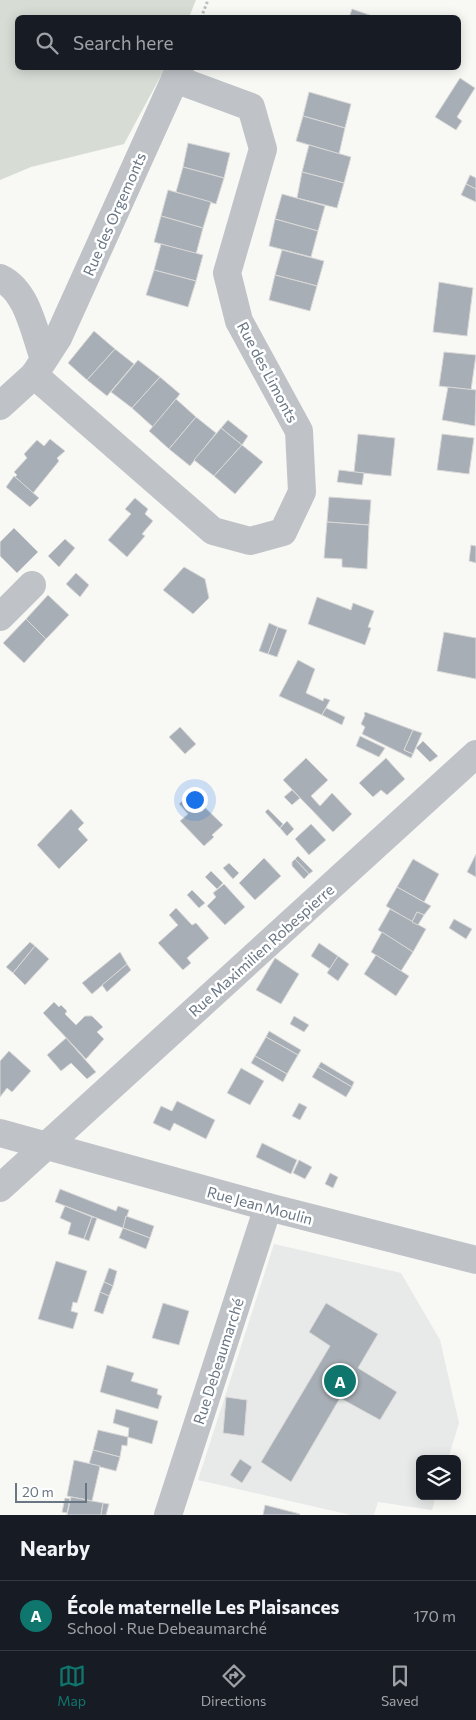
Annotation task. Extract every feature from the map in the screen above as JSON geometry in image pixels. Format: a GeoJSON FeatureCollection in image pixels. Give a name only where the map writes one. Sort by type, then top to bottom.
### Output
{"type":"FeatureCollection","features":[{"type":"Feature","properties":{"kind":"street","name":"Rue des Orgemonts"},"geometry":{"type":"LineString","coordinates":[[0,406],[39,367],[58,338],[178,73]]}},
{"type":"Feature","properties":{"kind":"street","name":"Rue des Limonts"},"geometry":{"type":"LineString","coordinates":[[39,367],[213,531],[250,540],[283,532],[302,492],[300,431],[238,321],[227,273],[263,149],[250,107],[178,73]]}},
{"type":"Feature","properties":{"kind":"street"},"geometry":{"type":"LineString","coordinates":[[0,278],[10,282],[24,301],[39,367]]}},
{"type":"Feature","properties":{"kind":"street"},"geometry":{"type":"LineString","coordinates":[[4,607],[32,584]]}},
{"type":"Feature","properties":{"kind":"street","name":"Rue Maximilien Robespierre"},"geometry":{"type":"LineString","coordinates":[[0,1188],[476,754]]}},
{"type":"Feature","properties":{"kind":"street","name":"Rue Jean Moulin"},"geometry":{"type":"LineString","coordinates":[[0,1133],[45,1147],[268,1207],[476,1260]]}},
{"type":"Feature","properties":{"kind":"street","name":"Rue Debeaumarché"},"geometry":{"type":"LineString","coordinates":[[168,1515],[268,1207]]}},
{"type":"Feature","properties":{"kind":"path"},"geometry":{"type":"LineString","coordinates":[[202,15],[208,0]]}},
{"type":"Feature","properties":{"kind":"shaded area"},"geometry":{"type":"Polygon","coordinates":[[[0,0],[196,0],[190,15],[15,15],[15,70],[164,70],[124,144],[31,167],[0,180],[0,0]]]}},
{"type":"Feature","properties":{"kind":"shaded area"},"geometry":{"type":"Polygon","coordinates":[[[274,1244],[401,1273],[440,1340],[459,1423],[449,1455],[416,1455],[416,1500],[435,1500],[432,1510],[378,1502],[374,1515],[351,1515],[198,1480],[274,1244]]]}},
{"type":"Feature","properties":{"kind":"building"},"geometry":{"type":"Polygon","coordinates":[[[352,9],[369,15],[350,15],[352,9]]]}},
{"type":"Feature","properties":{"kind":"building"},"geometry":{"type":"Polygon","coordinates":[[[460,78],[475,88],[457,117],[462,121],[456,130],[435,117],[460,78]]]}},
{"type":"Feature","properties":{"kind":"building"},"geometry":{"type":"Polygon","coordinates":[[[309,92],[351,104],[345,128],[303,116],[309,92]]]}},
{"type":"Feature","properties":{"kind":"building"},"geometry":{"type":"Polygon","coordinates":[[[303,116],[345,128],[339,154],[296,141],[303,116]]]}},
{"type":"Feature","properties":{"kind":"building"},"geometry":{"type":"Polygon","coordinates":[[[188,143],[230,153],[224,178],[183,167],[188,143]]]}},
{"type":"Feature","properties":{"kind":"building"},"geometry":{"type":"Polygon","coordinates":[[[309,145],[351,157],[344,183],[302,172],[309,145]]]}},
{"type":"Feature","properties":{"kind":"building"},"geometry":{"type":"Polygon","coordinates":[[[183,167],[224,178],[216,204],[176,192],[183,167]]]}},
{"type":"Feature","properties":{"kind":"building"},"geometry":{"type":"Polygon","coordinates":[[[302,172],[344,183],[337,208],[297,198],[302,172]]]}},
{"type":"Feature","properties":{"kind":"building"},"geometry":{"type":"Polygon","coordinates":[[[470,175],[476,178],[476,189],[466,184],[470,175]]]}},
{"type":"Feature","properties":{"kind":"building"},"geometry":{"type":"Polygon","coordinates":[[[466,184],[476,189],[476,202],[461,195],[466,184]]]}},
{"type":"Feature","properties":{"kind":"building"},"geometry":{"type":"Polygon","coordinates":[[[168,190],[211,202],[203,228],[161,216],[168,190]]]}},
{"type":"Feature","properties":{"kind":"building"},"geometry":{"type":"Polygon","coordinates":[[[282,194],[325,206],[318,231],[275,219],[282,194]]]}},
{"type":"Feature","properties":{"kind":"building"},"geometry":{"type":"Polygon","coordinates":[[[161,216],[203,228],[196,254],[154,242],[161,216]]]}},
{"type":"Feature","properties":{"kind":"building"},"geometry":{"type":"Polygon","coordinates":[[[275,219],[318,231],[311,257],[269,246],[275,219]]]}},
{"type":"Feature","properties":{"kind":"building"},"geometry":{"type":"Polygon","coordinates":[[[161,244],[203,255],[196,281],[154,270],[161,244]]]}},
{"type":"Feature","properties":{"kind":"building"},"geometry":{"type":"Polygon","coordinates":[[[282,250],[324,261],[317,286],[275,275],[282,250]]]}},
{"type":"Feature","properties":{"kind":"building"},"geometry":{"type":"Polygon","coordinates":[[[154,270],[196,281],[188,307],[146,295],[154,270]]]}},
{"type":"Feature","properties":{"kind":"building"},"geometry":{"type":"Polygon","coordinates":[[[275,275],[317,286],[310,311],[269,300],[275,275]]]}},
{"type":"Feature","properties":{"kind":"building"},"geometry":{"type":"Polygon","coordinates":[[[439,282],[473,288],[467,336],[433,332],[439,282]]]}},
{"type":"Feature","properties":{"kind":"building"},"geometry":{"type":"Polygon","coordinates":[[[94,331],[115,349],[87,380],[68,363],[94,331]]]}},
{"type":"Feature","properties":{"kind":"building"},"geometry":{"type":"Polygon","coordinates":[[[115,349],[134,364],[107,396],[87,380],[115,349]]]}},
{"type":"Feature","properties":{"kind":"building"},"geometry":{"type":"Polygon","coordinates":[[[444,352],[476,355],[471,390],[439,386],[444,352]]]}},
{"type":"Feature","properties":{"kind":"building"},"geometry":{"type":"Polygon","coordinates":[[[138,360],[160,377],[132,408],[111,392],[138,360]]]}},
{"type":"Feature","properties":{"kind":"building"},"geometry":{"type":"Polygon","coordinates":[[[160,377],[180,394],[153,427],[132,408],[160,377]]]}},
{"type":"Feature","properties":{"kind":"building"},"geometry":{"type":"Polygon","coordinates":[[[448,387],[476,390],[475,426],[442,420],[448,387]]]}},
{"type":"Feature","properties":{"kind":"building"},"geometry":{"type":"Polygon","coordinates":[[[176,399],[196,417],[169,449],[149,431],[176,399]]]}},
{"type":"Feature","properties":{"kind":"building"},"geometry":{"type":"Polygon","coordinates":[[[196,417],[216,433],[190,466],[169,449],[196,417]]]}},
{"type":"Feature","properties":{"kind":"building"},"geometry":{"type":"Polygon","coordinates":[[[228,420],[248,436],[242,445],[221,428],[228,420]]]}},
{"type":"Feature","properties":{"kind":"building"},"geometry":{"type":"Polygon","coordinates":[[[221,428],[242,445],[214,476],[194,460],[221,428]]]}},
{"type":"Feature","properties":{"kind":"building"},"geometry":{"type":"Polygon","coordinates":[[[358,434],[395,438],[391,476],[354,472],[358,434]]]}},
{"type":"Feature","properties":{"kind":"building"},"geometry":{"type":"Polygon","coordinates":[[[442,434],[474,438],[469,474],[437,470],[442,434]]]}},
{"type":"Feature","properties":{"kind":"building"},"geometry":{"type":"Polygon","coordinates":[[[50,439],[65,451],[57,458],[59,461],[33,493],[15,477],[17,475],[14,472],[27,458],[24,454],[37,440],[44,446],[50,439]]]}},
{"type":"Feature","properties":{"kind":"building"},"geometry":{"type":"Polygon","coordinates":[[[242,445],[263,462],[235,494],[214,476],[242,445]]]}},
{"type":"Feature","properties":{"kind":"building"},"geometry":{"type":"Polygon","coordinates":[[[339,470],[364,473],[362,485],[337,482],[339,470]]]}},
{"type":"Feature","properties":{"kind":"building"},"geometry":{"type":"Polygon","coordinates":[[[14,476],[39,498],[30,507],[6,487],[14,476]]]}},
{"type":"Feature","properties":{"kind":"building"},"geometry":{"type":"Polygon","coordinates":[[[329,497],[371,500],[369,525],[327,522],[329,497]]]}},
{"type":"Feature","properties":{"kind":"building"},"geometry":{"type":"Polygon","coordinates":[[[135,498],[148,509],[145,514],[153,521],[142,534],[145,536],[127,557],[108,540],[131,514],[125,509],[135,498]]]}},
{"type":"Feature","properties":{"kind":"building"},"geometry":{"type":"Polygon","coordinates":[[[327,522],[369,525],[367,569],[342,567],[342,559],[324,558],[327,522]]]}},
{"type":"Feature","properties":{"kind":"building"},"geometry":{"type":"Polygon","coordinates":[[[14,528],[38,552],[17,573],[0,556],[0,542],[14,528]]]}},
{"type":"Feature","properties":{"kind":"building"},"geometry":{"type":"Polygon","coordinates":[[[65,539],[75,548],[59,567],[48,556],[65,539]]]}},
{"type":"Feature","properties":{"kind":"building"},"geometry":{"type":"Polygon","coordinates":[[[471,545],[476,546],[476,563],[469,561],[471,545]]]}},
{"type":"Feature","properties":{"kind":"building"},"geometry":{"type":"Polygon","coordinates":[[[184,567],[205,579],[209,598],[193,614],[163,590],[184,567]]]}},
{"type":"Feature","properties":{"kind":"building"},"geometry":{"type":"Polygon","coordinates":[[[76,573],[89,585],[80,597],[66,584],[76,573]]]}},
{"type":"Feature","properties":{"kind":"building"},"geometry":{"type":"Polygon","coordinates":[[[48,595],[69,615],[46,639],[26,619],[48,595]]]}},
{"type":"Feature","properties":{"kind":"building"},"geometry":{"type":"Polygon","coordinates":[[[317,597],[351,610],[353,603],[374,611],[368,627],[371,628],[365,645],[308,624],[317,597]]]}},
{"type":"Feature","properties":{"kind":"building"},"geometry":{"type":"Polygon","coordinates":[[[26,619],[46,639],[24,663],[3,643],[26,619]]]}},
{"type":"Feature","properties":{"kind":"building"},"geometry":{"type":"Polygon","coordinates":[[[269,623],[278,627],[268,654],[259,651],[269,623]]]}},
{"type":"Feature","properties":{"kind":"building"},"geometry":{"type":"Polygon","coordinates":[[[278,627],[287,630],[277,657],[268,654],[278,627]]]}},
{"type":"Feature","properties":{"kind":"building"},"geometry":{"type":"Polygon","coordinates":[[[444,632],[476,638],[476,679],[437,671],[444,632]]]}},
{"type":"Feature","properties":{"kind":"building"},"geometry":{"type":"Polygon","coordinates":[[[298,660],[315,669],[306,693],[323,701],[324,698],[330,700],[322,715],[279,696],[298,660]]]}},
{"type":"Feature","properties":{"kind":"building"},"geometry":{"type":"Polygon","coordinates":[[[326,708],[345,717],[342,725],[322,715],[326,708]]]}},
{"type":"Feature","properties":{"kind":"building"},"geometry":{"type":"Polygon","coordinates":[[[365,712],[413,730],[404,750],[413,754],[411,758],[362,734],[365,727],[361,724],[365,712]]]}},
{"type":"Feature","properties":{"kind":"building"},"geometry":{"type":"Polygon","coordinates":[[[180,727],[196,744],[185,754],[169,737],[180,727]]]}},
{"type":"Feature","properties":{"kind":"building"},"geometry":{"type":"Polygon","coordinates":[[[413,730],[422,733],[413,754],[404,750],[413,730]]]}},
{"type":"Feature","properties":{"kind":"building"},"geometry":{"type":"Polygon","coordinates":[[[360,736],[385,748],[379,757],[356,746],[360,736]]]}},
{"type":"Feature","properties":{"kind":"building"},"geometry":{"type":"Polygon","coordinates":[[[423,741],[438,756],[430,762],[416,748],[423,741]]]}},
{"type":"Feature","properties":{"kind":"building"},"geometry":{"type":"Polygon","coordinates":[[[306,758],[328,780],[311,796],[320,806],[332,793],[352,814],[333,832],[283,780],[306,758]]]}},
{"type":"Feature","properties":{"kind":"building"},"geometry":{"type":"Polygon","coordinates":[[[386,758],[405,779],[387,795],[381,790],[373,797],[359,783],[386,758]]]}},
{"type":"Feature","properties":{"kind":"building"},"geometry":{"type":"Polygon","coordinates":[[[292,790],[300,798],[292,805],[284,797],[292,790]]]}},
{"type":"Feature","properties":{"kind":"building"},"geometry":{"type":"Polygon","coordinates":[[[190,793],[223,825],[204,846],[180,821],[188,814],[179,804],[190,793]]]}},
{"type":"Feature","properties":{"kind":"building"},"geometry":{"type":"Polygon","coordinates":[[[71,809],[84,823],[78,829],[88,840],[59,869],[37,845],[71,809]]]}},
{"type":"Feature","properties":{"kind":"building"},"geometry":{"type":"Polygon","coordinates":[[[268,809],[283,824],[280,828],[265,812],[268,809]]]}},
{"type":"Feature","properties":{"kind":"building"},"geometry":{"type":"Polygon","coordinates":[[[287,821],[294,829],[287,836],[280,828],[287,821]]]}},
{"type":"Feature","properties":{"kind":"building"},"geometry":{"type":"Polygon","coordinates":[[[311,824],[326,840],[309,855],[295,839],[311,824]]]}},
{"type":"Feature","properties":{"kind":"building"},"geometry":{"type":"Polygon","coordinates":[[[476,854],[476,877],[467,872],[476,854]]]}},
{"type":"Feature","properties":{"kind":"building"},"geometry":{"type":"Polygon","coordinates":[[[298,856],[313,871],[309,874],[295,859],[298,856]]]}},
{"type":"Feature","properties":{"kind":"building"},"geometry":{"type":"Polygon","coordinates":[[[264,858],[281,876],[255,900],[239,883],[264,858]]]}},
{"type":"Feature","properties":{"kind":"building"},"geometry":{"type":"Polygon","coordinates":[[[295,859],[309,874],[304,879],[292,866],[292,862],[295,859]]]}},
{"type":"Feature","properties":{"kind":"building"},"geometry":{"type":"Polygon","coordinates":[[[413,859],[439,874],[424,902],[397,887],[413,859]]]}},
{"type":"Feature","properties":{"kind":"building"},"geometry":{"type":"Polygon","coordinates":[[[229,863],[239,873],[233,879],[223,868],[229,863]]]}},
{"type":"Feature","properties":{"kind":"building"},"geometry":{"type":"Polygon","coordinates":[[[211,871],[223,883],[217,889],[205,877],[211,871]]]}},
{"type":"Feature","properties":{"kind":"building"},"geometry":{"type":"Polygon","coordinates":[[[224,884],[245,907],[225,925],[207,906],[216,897],[213,893],[224,884]]]}},
{"type":"Feature","properties":{"kind":"building"},"geometry":{"type":"Polygon","coordinates":[[[397,887],[431,906],[424,915],[417,912],[412,922],[386,906],[397,887]]]}},
{"type":"Feature","properties":{"kind":"building"},"geometry":{"type":"Polygon","coordinates":[[[192,890],[205,903],[199,908],[187,895],[192,890]]]}},
{"type":"Feature","properties":{"kind":"building"},"geometry":{"type":"Polygon","coordinates":[[[176,908],[192,925],[196,923],[209,938],[187,958],[191,963],[183,970],[158,943],[178,925],[169,915],[176,908]]]}},
{"type":"Feature","properties":{"kind":"building"},"geometry":{"type":"Polygon","coordinates":[[[390,909],[426,929],[413,952],[378,930],[390,909]]]}},
{"type":"Feature","properties":{"kind":"building"},"geometry":{"type":"Polygon","coordinates":[[[417,912],[424,915],[418,925],[412,922],[417,912]]]}},
{"type":"Feature","properties":{"kind":"building"},"geometry":{"type":"Polygon","coordinates":[[[454,919],[472,929],[466,939],[449,928],[454,919]]]}},
{"type":"Feature","properties":{"kind":"building"},"geometry":{"type":"Polygon","coordinates":[[[382,932],[413,952],[401,971],[371,952],[382,932]]]}},
{"type":"Feature","properties":{"kind":"building"},"geometry":{"type":"Polygon","coordinates":[[[30,942],[35,946],[13,973],[6,967],[30,942]]]}},
{"type":"Feature","properties":{"kind":"building"},"geometry":{"type":"Polygon","coordinates":[[[319,943],[338,956],[330,969],[311,956],[319,943]]]}},
{"type":"Feature","properties":{"kind":"building"},"geometry":{"type":"Polygon","coordinates":[[[35,946],[49,959],[25,985],[13,973],[35,946]]]}},
{"type":"Feature","properties":{"kind":"building"},"geometry":{"type":"Polygon","coordinates":[[[120,952],[127,964],[92,994],[82,983],[120,952]]]}},
{"type":"Feature","properties":{"kind":"building"},"geometry":{"type":"Polygon","coordinates":[[[376,955],[409,976],[396,996],[364,974],[376,955]]]}},
{"type":"Feature","properties":{"kind":"building"},"geometry":{"type":"Polygon","coordinates":[[[338,956],[349,964],[338,981],[327,973],[338,956]]]}},
{"type":"Feature","properties":{"kind":"building"},"geometry":{"type":"Polygon","coordinates":[[[275,958],[299,974],[281,1004],[256,990],[275,958]]]}},
{"type":"Feature","properties":{"kind":"building"},"geometry":{"type":"Polygon","coordinates":[[[127,964],[131,970],[107,992],[102,985],[127,964]]]}},
{"type":"Feature","properties":{"kind":"building"},"geometry":{"type":"Polygon","coordinates":[[[54,1002],[59,1007],[61,1005],[67,1011],[65,1014],[76,1025],[85,1016],[92,1016],[103,1027],[97,1032],[104,1039],[86,1059],[43,1013],[54,1002]]]}},
{"type":"Feature","properties":{"kind":"building"},"geometry":{"type":"Polygon","coordinates":[[[294,1016],[309,1025],[304,1032],[290,1024],[294,1016]]]}},
{"type":"Feature","properties":{"kind":"building"},"geometry":{"type":"Polygon","coordinates":[[[269,1031],[301,1050],[298,1055],[266,1037],[269,1031]]]}},
{"type":"Feature","properties":{"kind":"building"},"geometry":{"type":"Polygon","coordinates":[[[266,1037],[298,1055],[287,1074],[255,1056],[266,1037]]]}},
{"type":"Feature","properties":{"kind":"building"},"geometry":{"type":"Polygon","coordinates":[[[66,1038],[96,1072],[87,1079],[71,1063],[61,1071],[47,1055],[66,1038]]]}},
{"type":"Feature","properties":{"kind":"building"},"geometry":{"type":"Polygon","coordinates":[[[9,1051],[31,1071],[12,1092],[7,1088],[0,1097],[0,1061],[9,1051]]]}},
{"type":"Feature","properties":{"kind":"building"},"geometry":{"type":"Polygon","coordinates":[[[255,1056],[287,1074],[283,1082],[251,1063],[255,1056]]]}},
{"type":"Feature","properties":{"kind":"building"},"geometry":{"type":"Polygon","coordinates":[[[321,1062],[354,1082],[352,1087],[318,1067],[321,1062]]]}},
{"type":"Feature","properties":{"kind":"building"},"geometry":{"type":"Polygon","coordinates":[[[318,1067],[352,1087],[346,1097],[312,1077],[318,1067]]]}},
{"type":"Feature","properties":{"kind":"building"},"geometry":{"type":"Polygon","coordinates":[[[241,1068],[264,1081],[250,1105],[227,1093],[241,1068]]]}},
{"type":"Feature","properties":{"kind":"building"},"geometry":{"type":"Polygon","coordinates":[[[177,1101],[215,1120],[206,1139],[174,1123],[170,1131],[153,1123],[161,1106],[172,1111],[177,1101]]]}},
{"type":"Feature","properties":{"kind":"building"},"geometry":{"type":"Polygon","coordinates":[[[299,1103],[307,1107],[300,1120],[292,1116],[299,1103]]]}},
{"type":"Feature","properties":{"kind":"building"},"geometry":{"type":"Polygon","coordinates":[[[262,1143],[297,1160],[291,1174],[256,1157],[262,1143]]]}},
{"type":"Feature","properties":{"kind":"building"},"geometry":{"type":"Polygon","coordinates":[[[299,1160],[312,1167],[305,1179],[293,1173],[299,1160]]]}},
{"type":"Feature","properties":{"kind":"building"},"geometry":{"type":"Polygon","coordinates":[[[330,1173],[338,1177],[333,1188],[325,1184],[330,1173]]]}},
{"type":"Feature","properties":{"kind":"building"},"geometry":{"type":"Polygon","coordinates":[[[60,1189],[116,1211],[118,1206],[129,1210],[123,1228],[55,1202],[60,1189]]]}},
{"type":"Feature","properties":{"kind":"building"},"geometry":{"type":"Polygon","coordinates":[[[65,1206],[92,1217],[84,1239],[68,1234],[71,1223],[60,1218],[65,1206]]]}},
{"type":"Feature","properties":{"kind":"building"},"geometry":{"type":"Polygon","coordinates":[[[126,1216],[154,1226],[150,1238],[123,1228],[126,1216]]]}},
{"type":"Feature","properties":{"kind":"building"},"geometry":{"type":"Polygon","coordinates":[[[92,1217],[97,1218],[89,1241],[84,1239],[92,1217]]]}},
{"type":"Feature","properties":{"kind":"building"},"geometry":{"type":"Polygon","coordinates":[[[123,1228],[150,1238],[146,1249],[119,1238],[123,1228]]]}},
{"type":"Feature","properties":{"kind":"building"},"geometry":{"type":"Polygon","coordinates":[[[56,1261],[87,1271],[77,1303],[73,1302],[71,1311],[78,1313],[73,1329],[38,1319],[56,1261]]]}},
{"type":"Feature","properties":{"kind":"building"},"geometry":{"type":"Polygon","coordinates":[[[109,1268],[117,1271],[113,1286],[104,1282],[109,1268]]]}},
{"type":"Feature","properties":{"kind":"building"},"geometry":{"type":"Polygon","coordinates":[[[104,1282],[113,1286],[109,1296],[100,1292],[104,1282]]]}},
{"type":"Feature","properties":{"kind":"building"},"geometry":{"type":"Polygon","coordinates":[[[100,1292],[109,1296],[103,1314],[94,1311],[100,1292]]]}},
{"type":"Feature","properties":{"kind":"building"},"geometry":{"type":"Polygon","coordinates":[[[163,1303],[189,1311],[179,1345],[152,1338],[163,1303]]]}},
{"type":"Feature","properties":{"kind":"building"},"geometry":{"type":"Polygon","coordinates":[[[326,1303],[378,1334],[358,1368],[397,1392],[380,1420],[340,1398],[291,1482],[261,1462],[330,1346],[309,1332],[326,1303]]]}},
{"type":"Feature","properties":{"kind":"building"},"geometry":{"type":"Polygon","coordinates":[[[107,1365],[134,1373],[131,1381],[158,1389],[157,1394],[162,1396],[158,1409],[100,1392],[107,1365]]]}},
{"type":"Feature","properties":{"kind":"building"},"geometry":{"type":"Polygon","coordinates":[[[226,1397],[247,1400],[244,1436],[223,1433],[226,1397]]]}},
{"type":"Feature","properties":{"kind":"building"},"geometry":{"type":"Polygon","coordinates":[[[116,1409],[158,1421],[152,1444],[128,1437],[129,1428],[113,1423],[116,1409]]]}},
{"type":"Feature","properties":{"kind":"building"},"geometry":{"type":"Polygon","coordinates":[[[98,1430],[128,1437],[127,1446],[122,1445],[120,1457],[93,1450],[98,1430]]]}},
{"type":"Feature","properties":{"kind":"building"},"geometry":{"type":"Polygon","coordinates":[[[93,1450],[120,1457],[116,1471],[89,1464],[93,1450]]]}},
{"type":"Feature","properties":{"kind":"building"},"geometry":{"type":"Polygon","coordinates":[[[240,1459],[252,1467],[242,1483],[230,1475],[240,1459]]]}},
{"type":"Feature","properties":{"kind":"building"},"geometry":{"type":"Polygon","coordinates":[[[74,1460],[100,1466],[92,1501],[67,1496],[74,1460]]]}},
{"type":"Feature","properties":{"kind":"building"},"geometry":{"type":"Polygon","coordinates":[[[71,1497],[103,1503],[101,1515],[67,1515],[71,1497]]]}},
{"type":"Feature","properties":{"kind":"building"},"geometry":{"type":"Polygon","coordinates":[[[65,1498],[70,1499],[67,1513],[62,1512],[65,1498]]]}},
{"type":"Feature","properties":{"kind":"building"},"geometry":{"type":"Polygon","coordinates":[[[103,1503],[109,1504],[106,1515],[101,1515],[103,1503]]]}},
{"type":"Feature","properties":{"kind":"building"},"geometry":{"type":"Polygon","coordinates":[[[265,1505],[300,1514],[263,1515],[265,1505]]]}},
{"type":"Feature","properties":{"kind":"place","name":"École maternelle Les Plaisances"},"geometry":{"type":"Point","coordinates":[340,1381]}}]}
